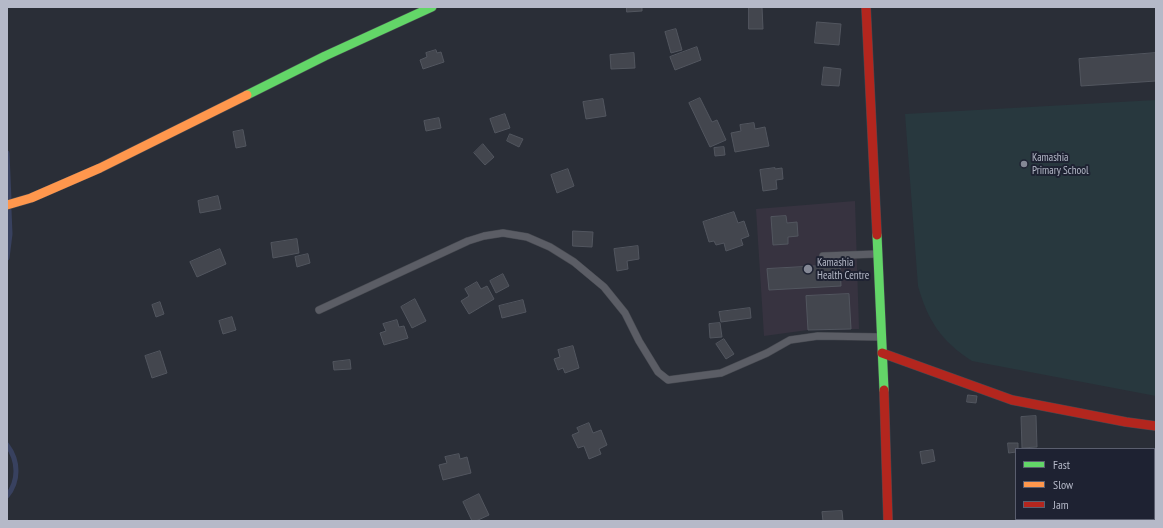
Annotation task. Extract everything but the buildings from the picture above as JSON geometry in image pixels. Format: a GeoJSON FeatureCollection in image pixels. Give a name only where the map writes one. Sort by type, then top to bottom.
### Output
{"type":"FeatureCollection","features":[{"type":"Feature","properties":{"kind":"street"},"geometry":{"type":"LineString","coordinates":[[7,204],[20,202],[100,168],[325,56],[432,7]]}},
{"type":"Feature","properties":{"kind":"street"},"geometry":{"type":"LineString","coordinates":[[866,7],[882,337],[888,521]]}},
{"type":"Feature","properties":{"kind":"street"},"geometry":{"type":"LineString","coordinates":[[882,353],[1012,400],[1126,422],[1156,426]]}},
{"type":"Feature","properties":{"kind":"lane"},"geometry":{"type":"LineString","coordinates":[[319,310],[468,241],[484,236],[503,233],[527,237],[550,247],[574,262],[604,287],[625,313],[639,341],[658,372],[668,380],[721,373],[767,353],[790,340],[818,336],[882,337]]}},
{"type":"Feature","properties":{"kind":"lane"},"geometry":{"type":"LineString","coordinates":[[823,256],[878,254]]}},
{"type":"Feature","properties":{"kind":"shaded area","name":"Kamashia Primary School"},"geometry":{"type":"Polygon","coordinates":[[[1156,100],[1156,396],[972,361],[952,346],[931,320],[918,286],[905,114],[1156,100]]]}},
{"type":"Feature","properties":{"kind":"shaded area","name":"Kamashia Health Centre"},"geometry":{"type":"Polygon","coordinates":[[[855,201],[859,329],[808,330],[764,336],[756,209],[855,201]]]}},
{"type":"Feature","properties":{"kind":"waterway"},"geometry":{"type":"LineString","coordinates":[[7,153],[9,200]]}},
{"type":"Feature","properties":{"kind":"waterway"},"geometry":{"type":"LineString","coordinates":[[7,258],[10,234],[9,210]]}},
{"type":"Feature","properties":{"kind":"waterway"},"geometry":{"type":"LineString","coordinates":[[7,445],[14,458],[16,471],[14,484],[7,496]]}},
{"type":"Feature","properties":{"kind":"traffic: fast"},"geometry":{"type":"LineString","coordinates":[[247,95],[325,56],[432,7]]}},
{"type":"Feature","properties":{"kind":"traffic: fast"},"geometry":{"type":"LineString","coordinates":[[877,235],[884,390]]}},
{"type":"Feature","properties":{"kind":"traffic: slow"},"geometry":{"type":"LineString","coordinates":[[7,205],[31,198],[100,168],[247,95]]}},
{"type":"Feature","properties":{"kind":"traffic: jam"},"geometry":{"type":"LineString","coordinates":[[866,7],[877,235]]}},
{"type":"Feature","properties":{"kind":"traffic: jam"},"geometry":{"type":"LineString","coordinates":[[882,353],[1012,400],[1126,422],[1156,426]]}},
{"type":"Feature","properties":{"kind":"traffic: jam"},"geometry":{"type":"LineString","coordinates":[[884,390],[888,521]]}},
{"type":"Feature","properties":{"kind":"place","name":"Kamashia Primary School"},"geometry":{"type":"Point","coordinates":[1024,164]}},
{"type":"Feature","properties":{"kind":"place","name":"Kamashia Health Centre"},"geometry":{"type":"Point","coordinates":[808,269]}}]}
